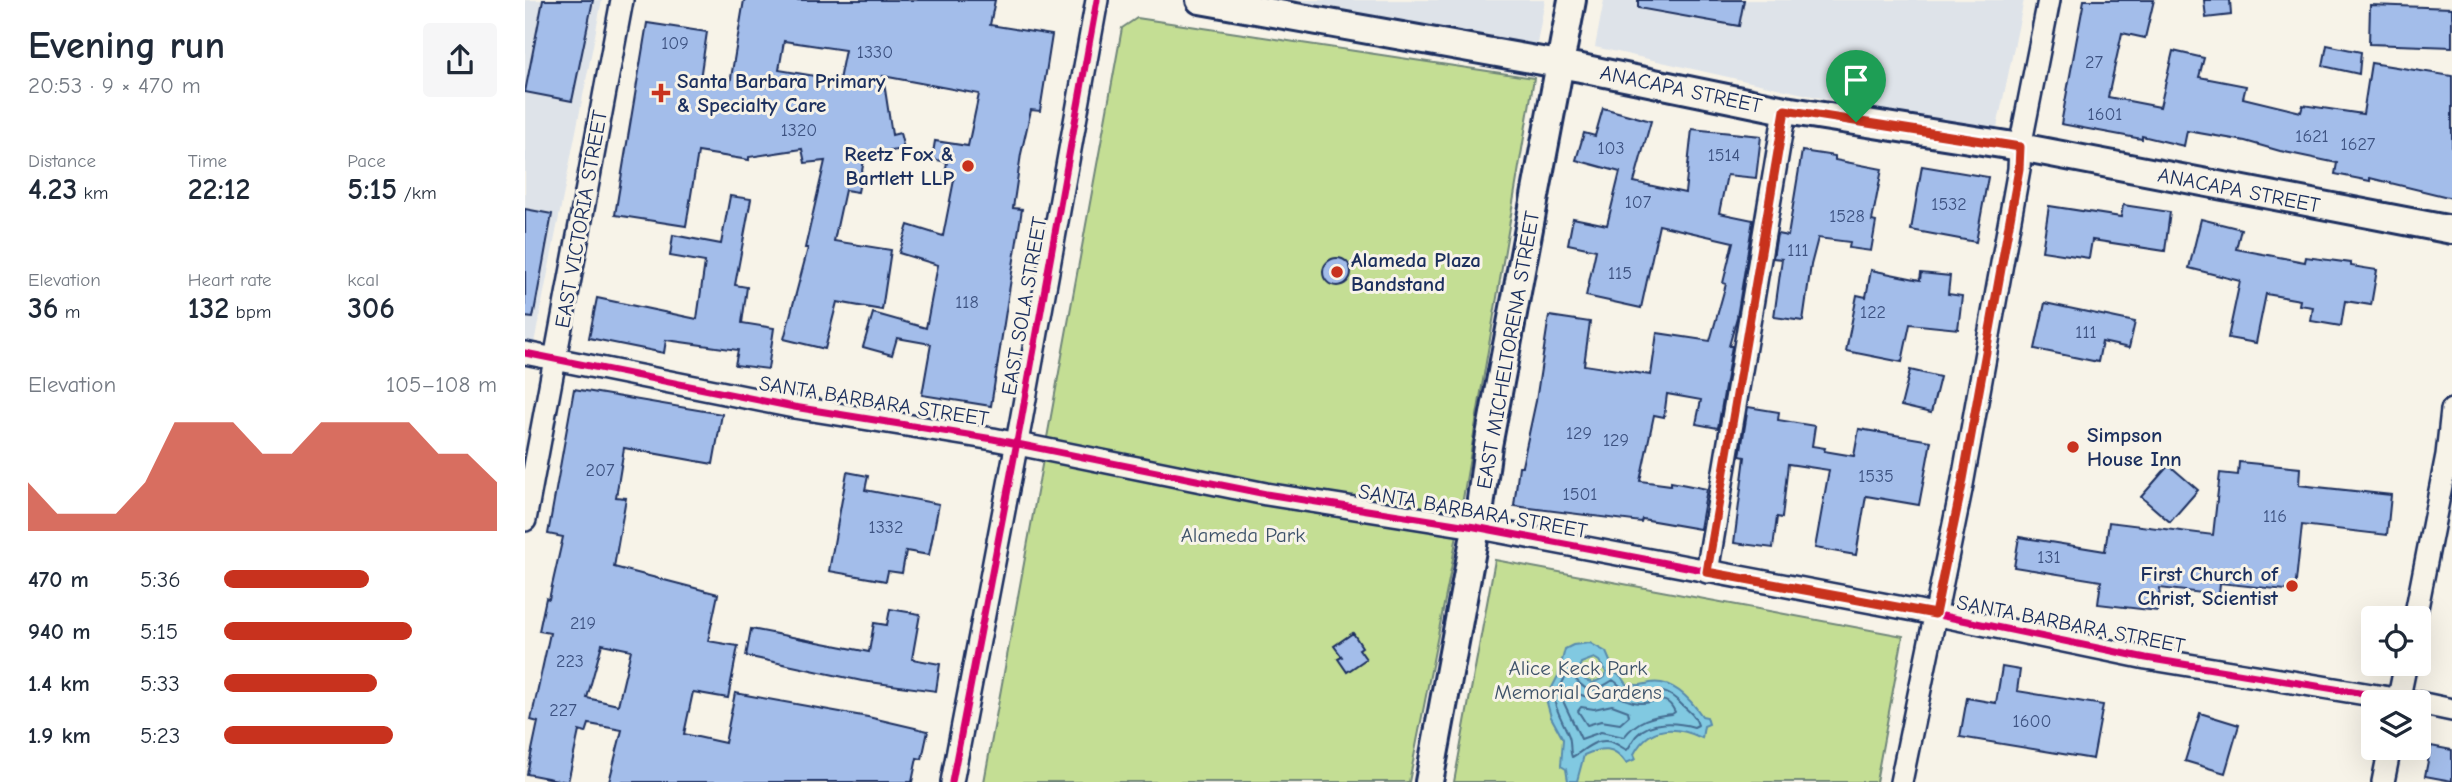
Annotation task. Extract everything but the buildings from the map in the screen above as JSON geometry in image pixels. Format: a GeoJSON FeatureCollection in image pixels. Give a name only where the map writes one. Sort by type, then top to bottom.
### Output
{"type":"FeatureCollection","features":[{"type":"Feature","properties":{"kind":"street","name":"EAST VICTORIA STREET"},"geometry":{"type":"LineString","coordinates":[[525,520],[622,0]]}},
{"type":"Feature","properties":{"kind":"street","name":"EAST SOLA STREET"},"geometry":{"type":"LineString","coordinates":[[953,782],[1097,0]]}},
{"type":"Feature","properties":{"kind":"street","name":"ANACAPA STREET"},"geometry":{"type":"LineString","coordinates":[[1200,0],[1560,64],[1785,110],[2020,147],[2452,230]]}},
{"type":"Feature","properties":{"kind":"street","name":"EAST MICHELTORENA STREET"},"geometry":{"type":"LineString","coordinates":[[1429,782],[1488,446],[1572,0]]}},
{"type":"Feature","properties":{"kind":"street"},"geometry":{"type":"LineString","coordinates":[[1901,782],[1962,485],[2019,169],[2020,147],[2049,0]]}},
{"type":"Feature","properties":{"kind":"street"},"geometry":{"type":"LineString","coordinates":[[1707,572],[1785,110]]}},
{"type":"Feature","properties":{"kind":"street","name":"SANTA BARBARA STREET"},"geometry":{"type":"LineString","coordinates":[[525,353],[755,400],[1016,444],[1266,494],[1475,527],[1935,614],[2146,658],[2361,693]]}},
{"type":"Feature","properties":{"kind":"street"},"geometry":{"type":"LineString","coordinates":[[2417,606],[2447,455],[2452,410]]}},
{"type":"Feature","properties":{"kind":"street","name":"SANTA BARBARA STREET"},"geometry":{"type":"LineString","coordinates":[[2431,706],[2452,710]]}},
{"type":"Feature","properties":{"kind":"street"},"geometry":{"type":"LineString","coordinates":[[2383,782],[2387,760]]}},
{"type":"Feature","properties":{"kind":"shaded area"},"geometry":{"type":"Polygon","coordinates":[[[525,0],[602,0],[534,343],[525,341],[525,0]]]}},
{"type":"Feature","properties":{"kind":"shaded area"},"geometry":{"type":"Polygon","coordinates":[[[1295,0],[1545,0],[1536,49],[1295,0]]]}},
{"type":"Feature","properties":{"kind":"shaded area"},"geometry":{"type":"Polygon","coordinates":[[[1604,0],[2024,0],[1995,137],[1595,47],[1604,0]]]}},
{"type":"Feature","properties":{"kind":"green space","name":"Alameda Park"},"geometry":{"type":"Polygon","coordinates":[[[1137,18],[1534,78],[1452,564],[1409,782],[984,782],[1122,28],[1137,18]]]}},
{"type":"Feature","properties":{"kind":"green space","name":"Alice Keck Park Memorial Gardens"},"geometry":{"type":"Polygon","coordinates":[[[1495,560],[1903,636],[1876,782],[1454,782],[1495,560]]]}},
{"type":"Feature","properties":{"kind":"water"},"geometry":{"type":"Polygon","coordinates":[[[1590,643],[1606,652],[1615,673],[1627,684],[1666,684],[1681,692],[1702,716],[1707,717],[1709,724],[1704,726],[1702,738],[1682,731],[1663,730],[1647,737],[1634,754],[1636,759],[1626,763],[1612,750],[1596,750],[1584,755],[1577,781],[1568,781],[1566,769],[1561,766],[1563,739],[1551,717],[1546,699],[1558,676],[1565,649],[1590,643]],[[1594,658],[1581,663],[1579,669],[1585,680],[1593,683],[1605,677],[1606,672],[1594,658]]]}},
{"type":"Feature","properties":{"kind":"cycle path"},"geometry":{"type":"LineString","coordinates":[[952,782],[1097,0]]}},
{"type":"Feature","properties":{"kind":"cycle path"},"geometry":{"type":"LineString","coordinates":[[525,353],[794,407],[993,439],[1266,494],[1475,527],[1914,610],[2146,658],[2361,693]]}},
{"type":"Feature","properties":{"kind":"place","name":"Santa Barbara Primary & Specialty Care"},"geometry":{"type":"Point","coordinates":[661,93]}},
{"type":"Feature","properties":{"kind":"place","name":"Reetz Fox & Bartlett LLP"},"geometry":{"type":"Point","coordinates":[968,166]}},
{"type":"Feature","properties":{"kind":"place","name":"Alameda Plaza Bandstand"},"geometry":{"type":"Point","coordinates":[1337,272]}},
{"type":"Feature","properties":{"kind":"place","name":"Simpson House Inn"},"geometry":{"type":"Point","coordinates":[2073,447]}},
{"type":"Feature","properties":{"kind":"place","name":"First Church of Christ, Scientist"},"geometry":{"type":"Point","coordinates":[2292,586]}},
{"type":"Feature","properties":{"kind":"route"},"geometry":{"type":"LineString","coordinates":[[1785,110],[1856,122],[2020,147],[2019,169],[1962,485],[1935,614],[1707,572],[1785,110]]}}]}
